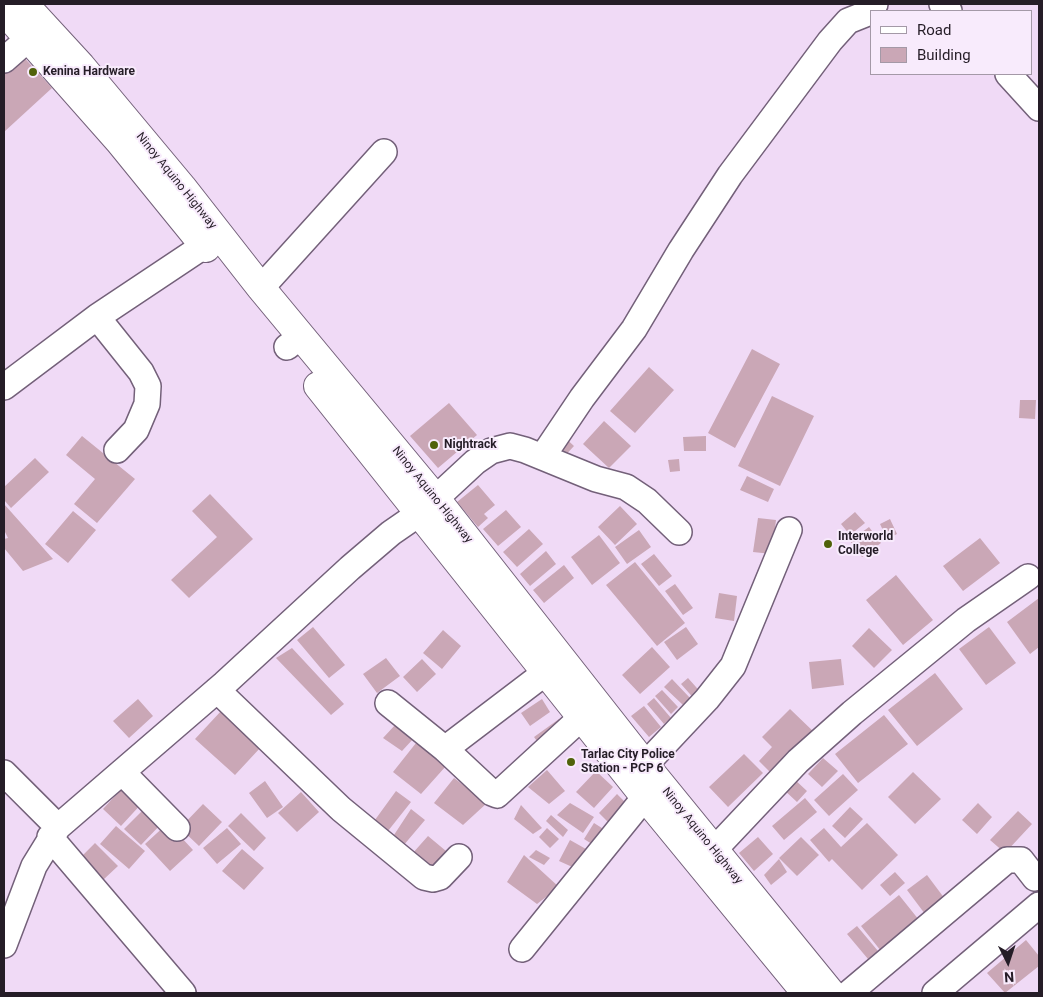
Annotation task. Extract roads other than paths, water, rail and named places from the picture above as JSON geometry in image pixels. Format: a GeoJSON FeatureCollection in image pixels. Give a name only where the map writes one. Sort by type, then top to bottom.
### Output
{"type":"FeatureCollection","features":[{"type":"Feature","properties":{"kind":"main road"},"geometry":{"type":"LineString","coordinates":[[4,10],[9,4]]}},
{"type":"Feature","properties":{"kind":"main road","name":"Ninoy Aquino Highway"},"geometry":{"type":"LineString","coordinates":[[24,4],[87,74],[212,240],[428,506],[554,665],[640,781],[806,993]]}},
{"type":"Feature","properties":{"kind":"main road","name":"Ninoy Aquino Highway"},"geometry":{"type":"LineString","coordinates":[[4,10],[118,140],[212,240],[261,288],[294,342]]}},
{"type":"Feature","properties":{"kind":"main road","name":"Ninoy Aquino Highway"},"geometry":{"type":"LineString","coordinates":[[554,665],[582,718],[640,781],[714,850],[831,993]]}},
{"type":"Feature","properties":{"kind":"street"},"geometry":{"type":"LineString","coordinates":[[543,456],[582,398],[634,330],[730,176],[830,41],[848,21],[870,10]]}},
{"type":"Feature","properties":{"kind":"street"},"geometry":{"type":"LineString","coordinates":[[4,60],[28,39]]}},
{"type":"Feature","properties":{"kind":"street"},"geometry":{"type":"LineString","coordinates":[[1009,75],[1039,108]]}},
{"type":"Feature","properties":{"kind":"street"},"geometry":{"type":"LineString","coordinates":[[261,288],[384,152]]}},
{"type":"Feature","properties":{"kind":"street"},"geometry":{"type":"LineString","coordinates":[[4,387],[97,316],[212,240]]}},
{"type":"Feature","properties":{"kind":"street"},"geometry":{"type":"LineString","coordinates":[[97,316],[141,372],[148,386],[147,404],[136,430],[117,450]]}},
{"type":"Feature","properties":{"kind":"street"},"geometry":{"type":"LineString","coordinates":[[4,945],[34,866],[54,832],[217,690],[350,568],[391,533],[428,506],[475,462],[491,451],[510,446],[543,456],[596,480],[626,487],[647,501],[679,532]]}},
{"type":"Feature","properties":{"kind":"street"},"geometry":{"type":"LineString","coordinates":[[522,949],[640,781],[733,666],[789,530]]}},
{"type":"Feature","properties":{"kind":"street"},"geometry":{"type":"LineString","coordinates":[[714,850],[798,761],[852,713],[966,620],[1028,577]]}},
{"type":"Feature","properties":{"kind":"street"},"geometry":{"type":"LineString","coordinates":[[445,749],[554,665]]}},
{"type":"Feature","properties":{"kind":"street"},"geometry":{"type":"LineString","coordinates":[[217,690],[341,809],[424,876],[433,879],[440,877],[448,872],[460,856]]}},
{"type":"Feature","properties":{"kind":"street"},"geometry":{"type":"LineString","coordinates":[[388,703],[445,749],[492,793],[497,795],[582,718]]}},
{"type":"Feature","properties":{"kind":"street"},"geometry":{"type":"LineString","coordinates":[[122,772],[177,828]]}},
{"type":"Feature","properties":{"kind":"street"},"geometry":{"type":"LineString","coordinates":[[4,773],[54,832],[183,993]]}},
{"type":"Feature","properties":{"kind":"street"},"geometry":{"type":"LineString","coordinates":[[849,993],[1007,860],[1021,860],[1035,878]]}},
{"type":"Feature","properties":{"kind":"street"},"geometry":{"type":"LineString","coordinates":[[936,993],[1039,905]]}},
{"type":"Feature","properties":{"kind":"place","name":"Kenina Hardware"},"geometry":{"type":"Point","coordinates":[33,72]}},
{"type":"Feature","properties":{"kind":"place","name":"Nightrack"},"geometry":{"type":"Point","coordinates":[434,445]}},
{"type":"Feature","properties":{"kind":"place","name":"Interworld College"},"geometry":{"type":"Point","coordinates":[828,544]}},
{"type":"Feature","properties":{"kind":"place","name":"Tarlac City Police Station - PCP 6"},"geometry":{"type":"Point","coordinates":[571,762]}}]}
